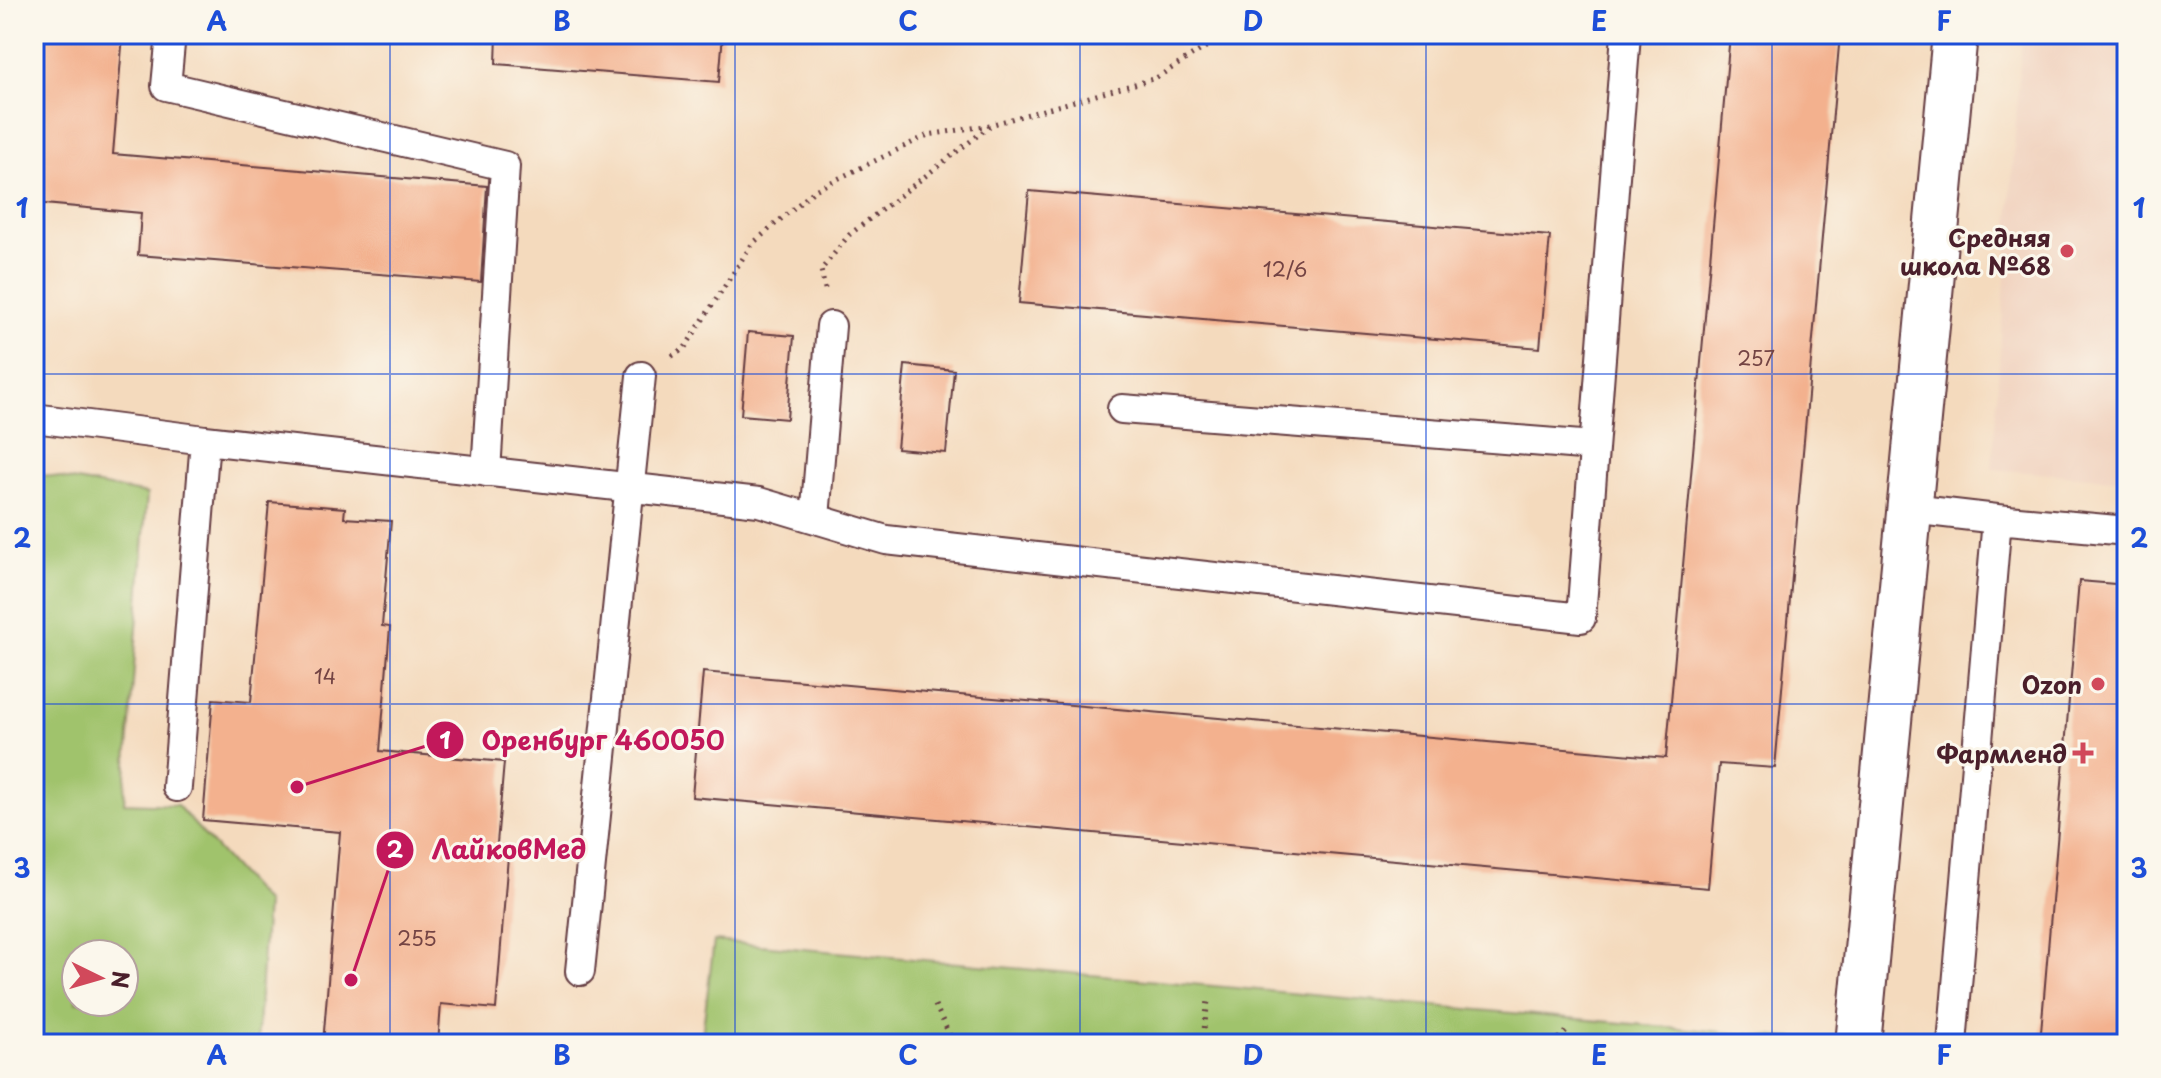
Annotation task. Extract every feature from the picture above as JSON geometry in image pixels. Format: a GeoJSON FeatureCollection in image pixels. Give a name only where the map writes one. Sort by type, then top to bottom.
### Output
{"type":"FeatureCollection","features":[{"type":"Feature","properties":{"kind":"street"},"geometry":{"type":"LineString","coordinates":[[1858,1044],[1955,34]]}},
{"type":"Feature","properties":{"kind":"lane"},"geometry":{"type":"LineString","coordinates":[[171,34],[166,86],[505,166],[486,472]]}},
{"type":"Feature","properties":{"kind":"lane"},"geometry":{"type":"LineString","coordinates":[[34,418],[759,502],[886,540],[1581,618],[1626,34]]}},
{"type":"Feature","properties":{"kind":"lane"},"geometry":{"type":"LineString","coordinates":[[815,518],[831,326]]}},
{"type":"Feature","properties":{"kind":"lane"},"geometry":{"type":"LineString","coordinates":[[580,971],[641,376]]}},
{"type":"Feature","properties":{"kind":"lane"},"geometry":{"type":"LineString","coordinates":[[1122,409],[1594,446]]}},
{"type":"Feature","properties":{"kind":"lane"},"geometry":{"type":"LineString","coordinates":[[177,787],[205,440]]}},
{"type":"Feature","properties":{"kind":"lane"},"geometry":{"type":"LineString","coordinates":[[1911,509],[2127,531]]}},
{"type":"Feature","properties":{"kind":"lane"},"geometry":{"type":"LineString","coordinates":[[1952,1044],[1997,519]]}},
{"type":"Feature","properties":{"kind":"path"},"geometry":{"type":"LineString","coordinates":[[641,376],[684,349],[752,244],[815,190],[928,135],[990,125],[1156,78],[1227,34]]}},
{"type":"Feature","properties":{"kind":"path"},"geometry":{"type":"LineString","coordinates":[[831,326],[821,270],[839,246],[990,125]]}},
{"type":"Feature","properties":{"kind":"path"},"geometry":{"type":"LineString","coordinates":[[1202,1044],[1208,1001]]}},
{"type":"Feature","properties":{"kind":"path"},"geometry":{"type":"LineString","coordinates":[[935,1005],[954,1044]]}},
{"type":"Feature","properties":{"kind":"path"},"geometry":{"type":"LineString","coordinates":[[1553,1044],[1566,1032]]}},
{"type":"Feature","properties":{"kind":"shaded area","name":"Средняя школа №68"},"geometry":{"type":"Polygon","coordinates":[[[2022,34],[2127,34],[2127,480],[1992,469],[2022,34]]]}},
{"type":"Feature","properties":{"kind":"green space"},"geometry":{"type":"Polygon","coordinates":[[[34,473],[147,494],[124,803],[177,805],[266,903],[257,1044],[34,1044],[34,473]]]}},
{"type":"Feature","properties":{"kind":"green space"},"geometry":{"type":"Polygon","coordinates":[[[714,941],[1833,1042],[1833,1044],[701,1044],[714,941]]]}},
{"type":"Feature","properties":{"kind":"building"},"geometry":{"type":"Polygon","coordinates":[[[34,34],[123,34],[113,154],[487,186],[481,282],[138,255],[141,213],[34,203],[34,34]]]}},
{"type":"Feature","properties":{"kind":"building"},"geometry":{"type":"Polygon","coordinates":[[[497,34],[723,34],[719,82],[496,64],[497,34]]]}},
{"type":"Feature","properties":{"kind":"building"},"geometry":{"type":"Polygon","coordinates":[[[1730,34],[1840,34],[1775,768],[1719,764],[1708,888],[692,797],[703,672],[1666,758],[1730,34]]]}},
{"type":"Feature","properties":{"kind":"building"},"geometry":{"type":"Polygon","coordinates":[[[1029,191],[1550,236],[1540,348],[1019,303],[1029,191]]]}},
{"type":"Feature","properties":{"kind":"building"},"geometry":{"type":"Polygon","coordinates":[[[748,332],[794,336],[787,419],[741,415],[748,332]]]}},
{"type":"Feature","properties":{"kind":"building"},"geometry":{"type":"Polygon","coordinates":[[[905,365],[954,370],[946,453],[897,449],[905,365]]]}},
{"type":"Feature","properties":{"kind":"building"},"geometry":{"type":"Polygon","coordinates":[[[269,502],[345,508],[344,518],[391,521],[382,626],[390,627],[380,751],[504,762],[496,855],[508,856],[496,1009],[441,1004],[438,1044],[323,1044],[340,832],[203,820],[213,699],[251,702],[269,502]]]}},
{"type":"Feature","properties":{"kind":"building"},"geometry":{"type":"Polygon","coordinates":[[[2079,581],[2127,585],[2127,1044],[2040,1044],[2079,581]]]}},
{"type":"Feature","properties":{"kind":"place","name":"Средняя школа №68"},"geometry":{"type":"Point","coordinates":[2067,251]}},
{"type":"Feature","properties":{"kind":"place","name":"Ozon"},"geometry":{"type":"Point","coordinates":[2098,684]}},
{"type":"Feature","properties":{"kind":"place","name":"Фармленд"},"geometry":{"type":"Point","coordinates":[2083,753]}},
{"type":"Feature","properties":{"kind":"place","name":"Оренбург 460050"},"geometry":{"type":"Point","coordinates":[297,787]}},
{"type":"Feature","properties":{"kind":"place","name":"ЛайковМед"},"geometry":{"type":"Point","coordinates":[351,980]}}]}
